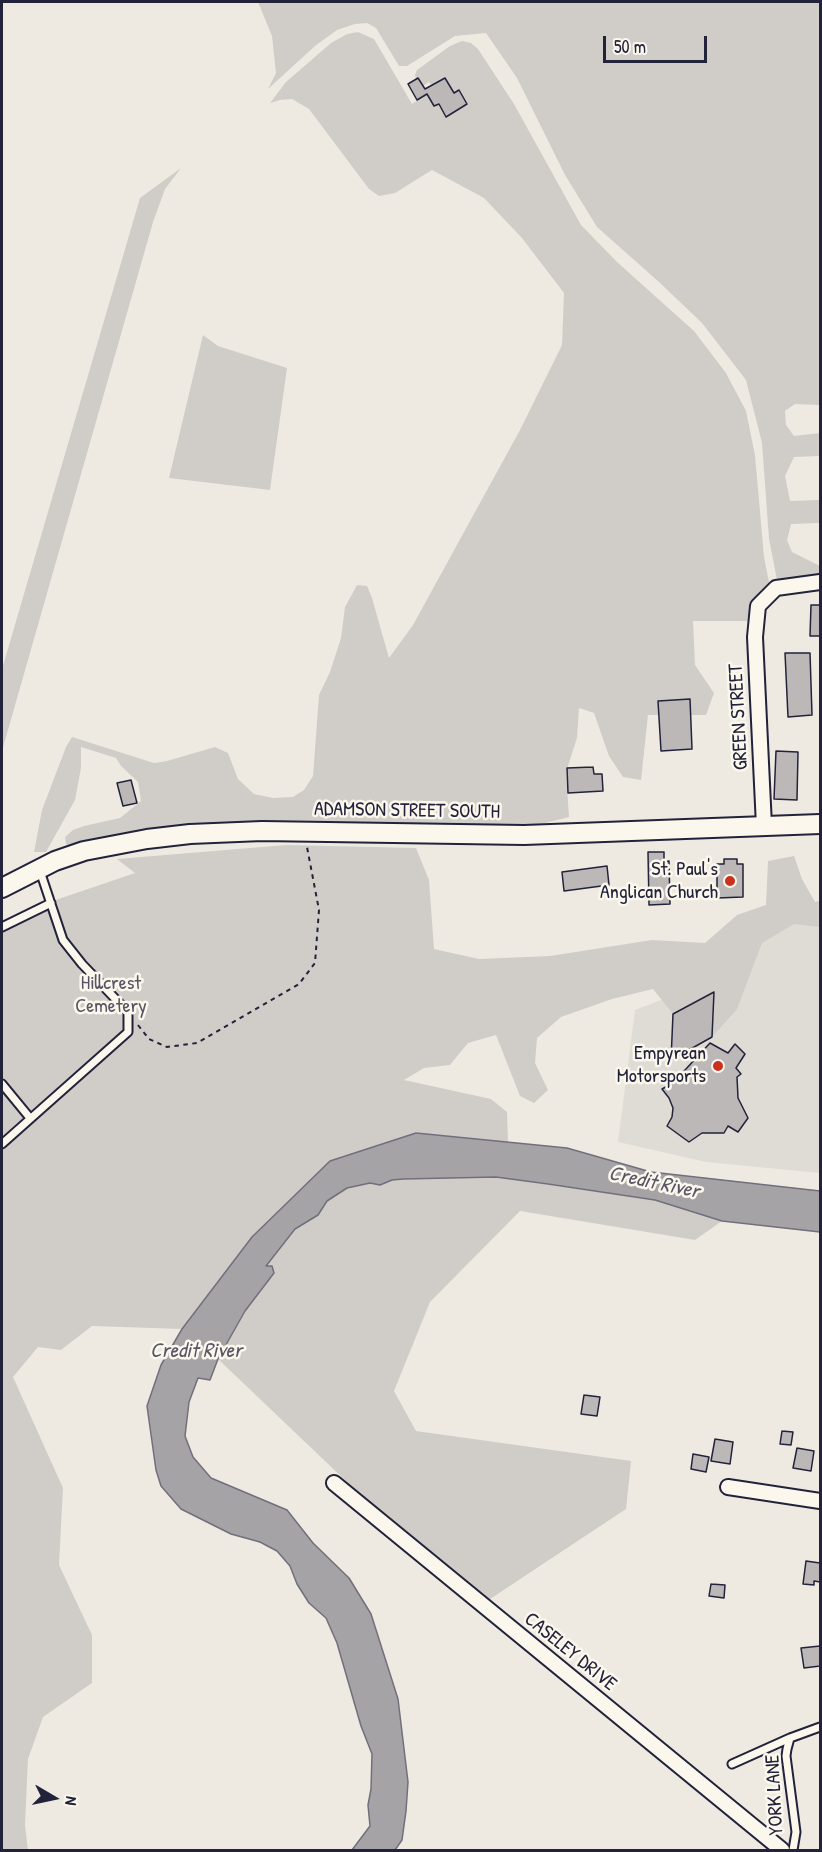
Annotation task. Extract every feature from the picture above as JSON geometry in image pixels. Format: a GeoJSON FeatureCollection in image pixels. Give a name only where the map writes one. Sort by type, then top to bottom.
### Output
{"type":"FeatureCollection","features":[{"type":"Feature","properties":{"kind":"main road","name":"ADAMSON STREET SOUTH"},"geometry":{"type":"LineString","coordinates":[[2,888],[39,868],[84,851],[167,836],[262,831],[524,835],[820,824]]}},
{"type":"Feature","properties":{"kind":"street","name":"GREEN STREET"},"geometry":{"type":"LineString","coordinates":[[764,826],[755,637],[758,606],[776,588],[820,582]]}},
{"type":"Feature","properties":{"kind":"street","name":"CASELEY DRIVE"},"geometry":{"type":"LineString","coordinates":[[334,1483],[782,1851]]}},
{"type":"Feature","properties":{"kind":"street"},"geometry":{"type":"LineString","coordinates":[[728,1487],[820,1501]]}},
{"type":"Feature","properties":{"kind":"lane"},"geometry":{"type":"LineString","coordinates":[[2,1144],[128,1032],[128,1012],[82,964],[63,940],[39,868]]}},
{"type":"Feature","properties":{"kind":"lane"},"geometry":{"type":"LineString","coordinates":[[2,927],[51,903]]}},
{"type":"Feature","properties":{"kind":"lane"},"geometry":{"type":"LineString","coordinates":[[2,1084],[30,1118]]}},
{"type":"Feature","properties":{"kind":"lane","name":"YORK LANE"},"geometry":{"type":"LineString","coordinates":[[732,1764],[820,1727]]}},
{"type":"Feature","properties":{"kind":"lane","name":"YORK LANE"},"geometry":{"type":"LineString","coordinates":[[790,1738],[786,1756],[796,1832],[793,1851]]}},
{"type":"Feature","properties":{"kind":"path"},"geometry":{"type":"LineString","coordinates":[[128,1012],[149,1039],[167,1047],[197,1043],[299,984],[315,963],[319,910],[304,832]]}},
{"type":"Feature","properties":{"kind":"shaded area"},"geometry":{"type":"Polygon","coordinates":[[[781,919],[820,921],[820,1173],[706,1162],[618,1142],[635,1010],[713,980],[781,919]]]}},
{"type":"Feature","properties":{"kind":"green space"},"geometry":{"type":"Polygon","coordinates":[[[258,2],[820,2],[820,405],[795,404],[785,411],[786,425],[794,436],[820,433],[820,456],[794,457],[785,476],[790,501],[820,500],[820,523],[791,524],[787,540],[792,552],[820,566],[820,583],[778,585],[769,539],[762,443],[746,380],[702,323],[597,227],[565,175],[517,78],[486,33],[455,36],[407,66],[399,66],[376,28],[367,23],[355,24],[337,30],[315,46],[268,89],[276,73],[272,36],[258,2]]]}},
{"type":"Feature","properties":{"kind":"green space"},"geometry":{"type":"Polygon","coordinates":[[[358,32],[374,39],[412,104],[427,94],[434,106],[439,104],[446,116],[467,104],[459,90],[454,93],[445,78],[423,86],[419,79],[416,79],[417,70],[450,46],[462,41],[471,43],[478,49],[514,104],[581,225],[617,262],[694,331],[726,373],[746,411],[755,455],[764,557],[770,587],[752,621],[693,621],[695,665],[714,693],[706,715],[648,715],[641,780],[623,777],[609,756],[594,713],[579,708],[577,738],[566,772],[569,817],[541,824],[437,825],[305,821],[221,823],[149,830],[71,847],[66,844],[65,837],[73,830],[120,818],[141,801],[138,782],[116,758],[81,747],[81,768],[75,800],[46,852],[34,852],[42,810],[72,737],[154,763],[215,747],[228,753],[238,779],[254,794],[273,798],[293,797],[304,790],[313,776],[319,695],[330,672],[341,638],[345,607],[357,585],[367,586],[389,658],[413,625],[520,430],[562,345],[564,293],[522,238],[484,198],[432,170],[395,193],[379,196],[369,189],[309,109],[292,99],[270,103],[286,82],[331,43],[347,34],[358,32]]]}},
{"type":"Feature","properties":{"kind":"green space"},"geometry":{"type":"Polygon","coordinates":[[[181,168],[165,189],[153,222],[2,751],[2,669],[140,198],[181,168]]]}},
{"type":"Feature","properties":{"kind":"green space"},"geometry":{"type":"Polygon","coordinates":[[[203,335],[218,346],[287,368],[270,490],[169,478],[203,335]]]}},
{"type":"Feature","properties":{"kind":"green space","name":"Hillcrest Cemetery"},"geometry":{"type":"Polygon","coordinates":[[[286,845],[416,848],[429,880],[434,949],[479,959],[550,956],[652,940],[705,943],[737,915],[766,905],[768,861],[794,856],[802,879],[815,902],[820,901],[820,927],[794,924],[762,943],[737,1009],[712,1037],[714,992],[673,1014],[653,989],[612,999],[561,1017],[537,1038],[535,1063],[548,1090],[534,1103],[520,1096],[496,1035],[468,1043],[450,1065],[424,1068],[404,1080],[491,1099],[507,1112],[508,1143],[416,1133],[252,1237],[182,1329],[92,1326],[61,1350],[38,1347],[13,1377],[63,1488],[59,1565],[92,1635],[92,1683],[43,1717],[28,1759],[25,1825],[28,1850],[2,1850],[2,924],[35,907],[135,873],[117,859],[286,845]]]}},
{"type":"Feature","properties":{"kind":"green space"},"geometry":{"type":"Polygon","coordinates":[[[496,1177],[655,1200],[722,1221],[695,1240],[520,1211],[430,1302],[394,1391],[416,1431],[631,1461],[626,1509],[478,1607],[218,1359],[245,1311],[274,1273],[265,1267],[295,1229],[318,1215],[327,1201],[347,1188],[370,1183],[380,1185],[392,1180],[403,1179],[496,1177]]]}},
{"type":"Feature","properties":{"kind":"water","name":"Credit River"},"geometry":{"type":"Polygon","coordinates":[[[416,1133],[567,1148],[651,1172],[820,1191],[820,1232],[722,1221],[655,1200],[496,1177],[403,1179],[392,1180],[380,1185],[370,1183],[347,1188],[327,1201],[318,1215],[295,1229],[266,1266],[272,1266],[274,1273],[245,1311],[218,1359],[210,1380],[198,1378],[189,1402],[185,1436],[193,1457],[211,1478],[287,1510],[313,1543],[349,1578],[371,1614],[398,1699],[408,1782],[406,1811],[402,1840],[395,1850],[352,1850],[370,1826],[368,1805],[372,1754],[361,1726],[337,1643],[326,1618],[309,1603],[297,1584],[290,1566],[277,1551],[260,1542],[231,1534],[181,1509],[161,1486],[156,1470],[147,1406],[161,1365],[182,1329],[252,1237],[330,1161],[416,1133]]]}},
{"type":"Feature","properties":{"kind":"building"},"geometry":{"type":"Polygon","coordinates":[[[418,78],[425,89],[445,78],[454,93],[459,90],[467,104],[446,117],[439,104],[434,106],[427,94],[417,100],[408,84],[418,78]]]}},
{"type":"Feature","properties":{"kind":"building"},"geometry":{"type":"Polygon","coordinates":[[[811,605],[820,605],[820,636],[810,636],[811,605]]]}},
{"type":"Feature","properties":{"kind":"building"},"geometry":{"type":"Polygon","coordinates":[[[785,653],[810,653],[812,715],[788,717],[785,653]]]}},
{"type":"Feature","properties":{"kind":"building"},"geometry":{"type":"Polygon","coordinates":[[[690,699],[692,749],[661,751],[658,701],[690,699]]]}},
{"type":"Feature","properties":{"kind":"building"},"geometry":{"type":"Polygon","coordinates":[[[776,751],[798,752],[797,800],[774,799],[776,751]]]}},
{"type":"Feature","properties":{"kind":"building"},"geometry":{"type":"Polygon","coordinates":[[[593,767],[594,774],[602,774],[603,791],[568,793],[567,768],[593,767]]]}},
{"type":"Feature","properties":{"kind":"building"},"geometry":{"type":"Polygon","coordinates":[[[131,780],[137,803],[123,806],[117,783],[131,780]]]}},
{"type":"Feature","properties":{"kind":"building"},"geometry":{"type":"Polygon","coordinates":[[[648,852],[664,852],[664,862],[669,861],[670,904],[649,905],[648,852]]]}},
{"type":"Feature","properties":{"kind":"building","name":"St. Paul's Anglican Church"},"geometry":{"type":"Polygon","coordinates":[[[724,859],[737,859],[737,864],[743,864],[743,897],[717,898],[717,864],[724,864],[724,859]]]}},
{"type":"Feature","properties":{"kind":"building"},"geometry":{"type":"Polygon","coordinates":[[[607,866],[609,885],[564,891],[562,872],[607,866]]]}},
{"type":"Feature","properties":{"kind":"building"},"geometry":{"type":"Polygon","coordinates":[[[714,992],[712,1037],[671,1060],[673,1014],[714,992]]]}},
{"type":"Feature","properties":{"kind":"building","name":"Empyrean Motorsports"},"geometry":{"type":"Polygon","coordinates":[[[710,1043],[728,1053],[735,1044],[745,1054],[736,1068],[741,1074],[737,1077],[738,1098],[748,1118],[738,1132],[728,1126],[724,1133],[702,1133],[689,1142],[667,1126],[672,1117],[673,1108],[662,1089],[673,1083],[710,1043]]]}},
{"type":"Feature","properties":{"kind":"building"},"geometry":{"type":"Polygon","coordinates":[[[584,1395],[600,1397],[597,1416],[581,1414],[584,1395]]]}},
{"type":"Feature","properties":{"kind":"building"},"geometry":{"type":"Polygon","coordinates":[[[782,1431],[793,1432],[791,1445],[780,1444],[782,1431]]]}},
{"type":"Feature","properties":{"kind":"building"},"geometry":{"type":"Polygon","coordinates":[[[715,1439],[733,1442],[730,1464],[711,1461],[715,1439]]]}},
{"type":"Feature","properties":{"kind":"building"},"geometry":{"type":"Polygon","coordinates":[[[797,1448],[814,1451],[811,1471],[793,1468],[797,1448]]]}},
{"type":"Feature","properties":{"kind":"building"},"geometry":{"type":"Polygon","coordinates":[[[693,1454],[709,1457],[706,1472],[691,1469],[693,1454]]]}},
{"type":"Feature","properties":{"kind":"building"},"geometry":{"type":"Polygon","coordinates":[[[806,1561],[820,1563],[820,1582],[814,1581],[814,1585],[803,1584],[806,1561]]]}},
{"type":"Feature","properties":{"kind":"building"},"geometry":{"type":"Polygon","coordinates":[[[711,1584],[725,1585],[724,1598],[709,1596],[711,1584]]]}},
{"type":"Feature","properties":{"kind":"building"},"geometry":{"type":"Polygon","coordinates":[[[820,1646],[820,1666],[804,1668],[801,1648],[820,1646]]]}},
{"type":"Feature","properties":{"kind":"place","name":"St. Paul's Anglican Church"},"geometry":{"type":"Point","coordinates":[730,881]}},
{"type":"Feature","properties":{"kind":"place","name":"Empyrean Motorsports"},"geometry":{"type":"Point","coordinates":[718,1066]}}]}
